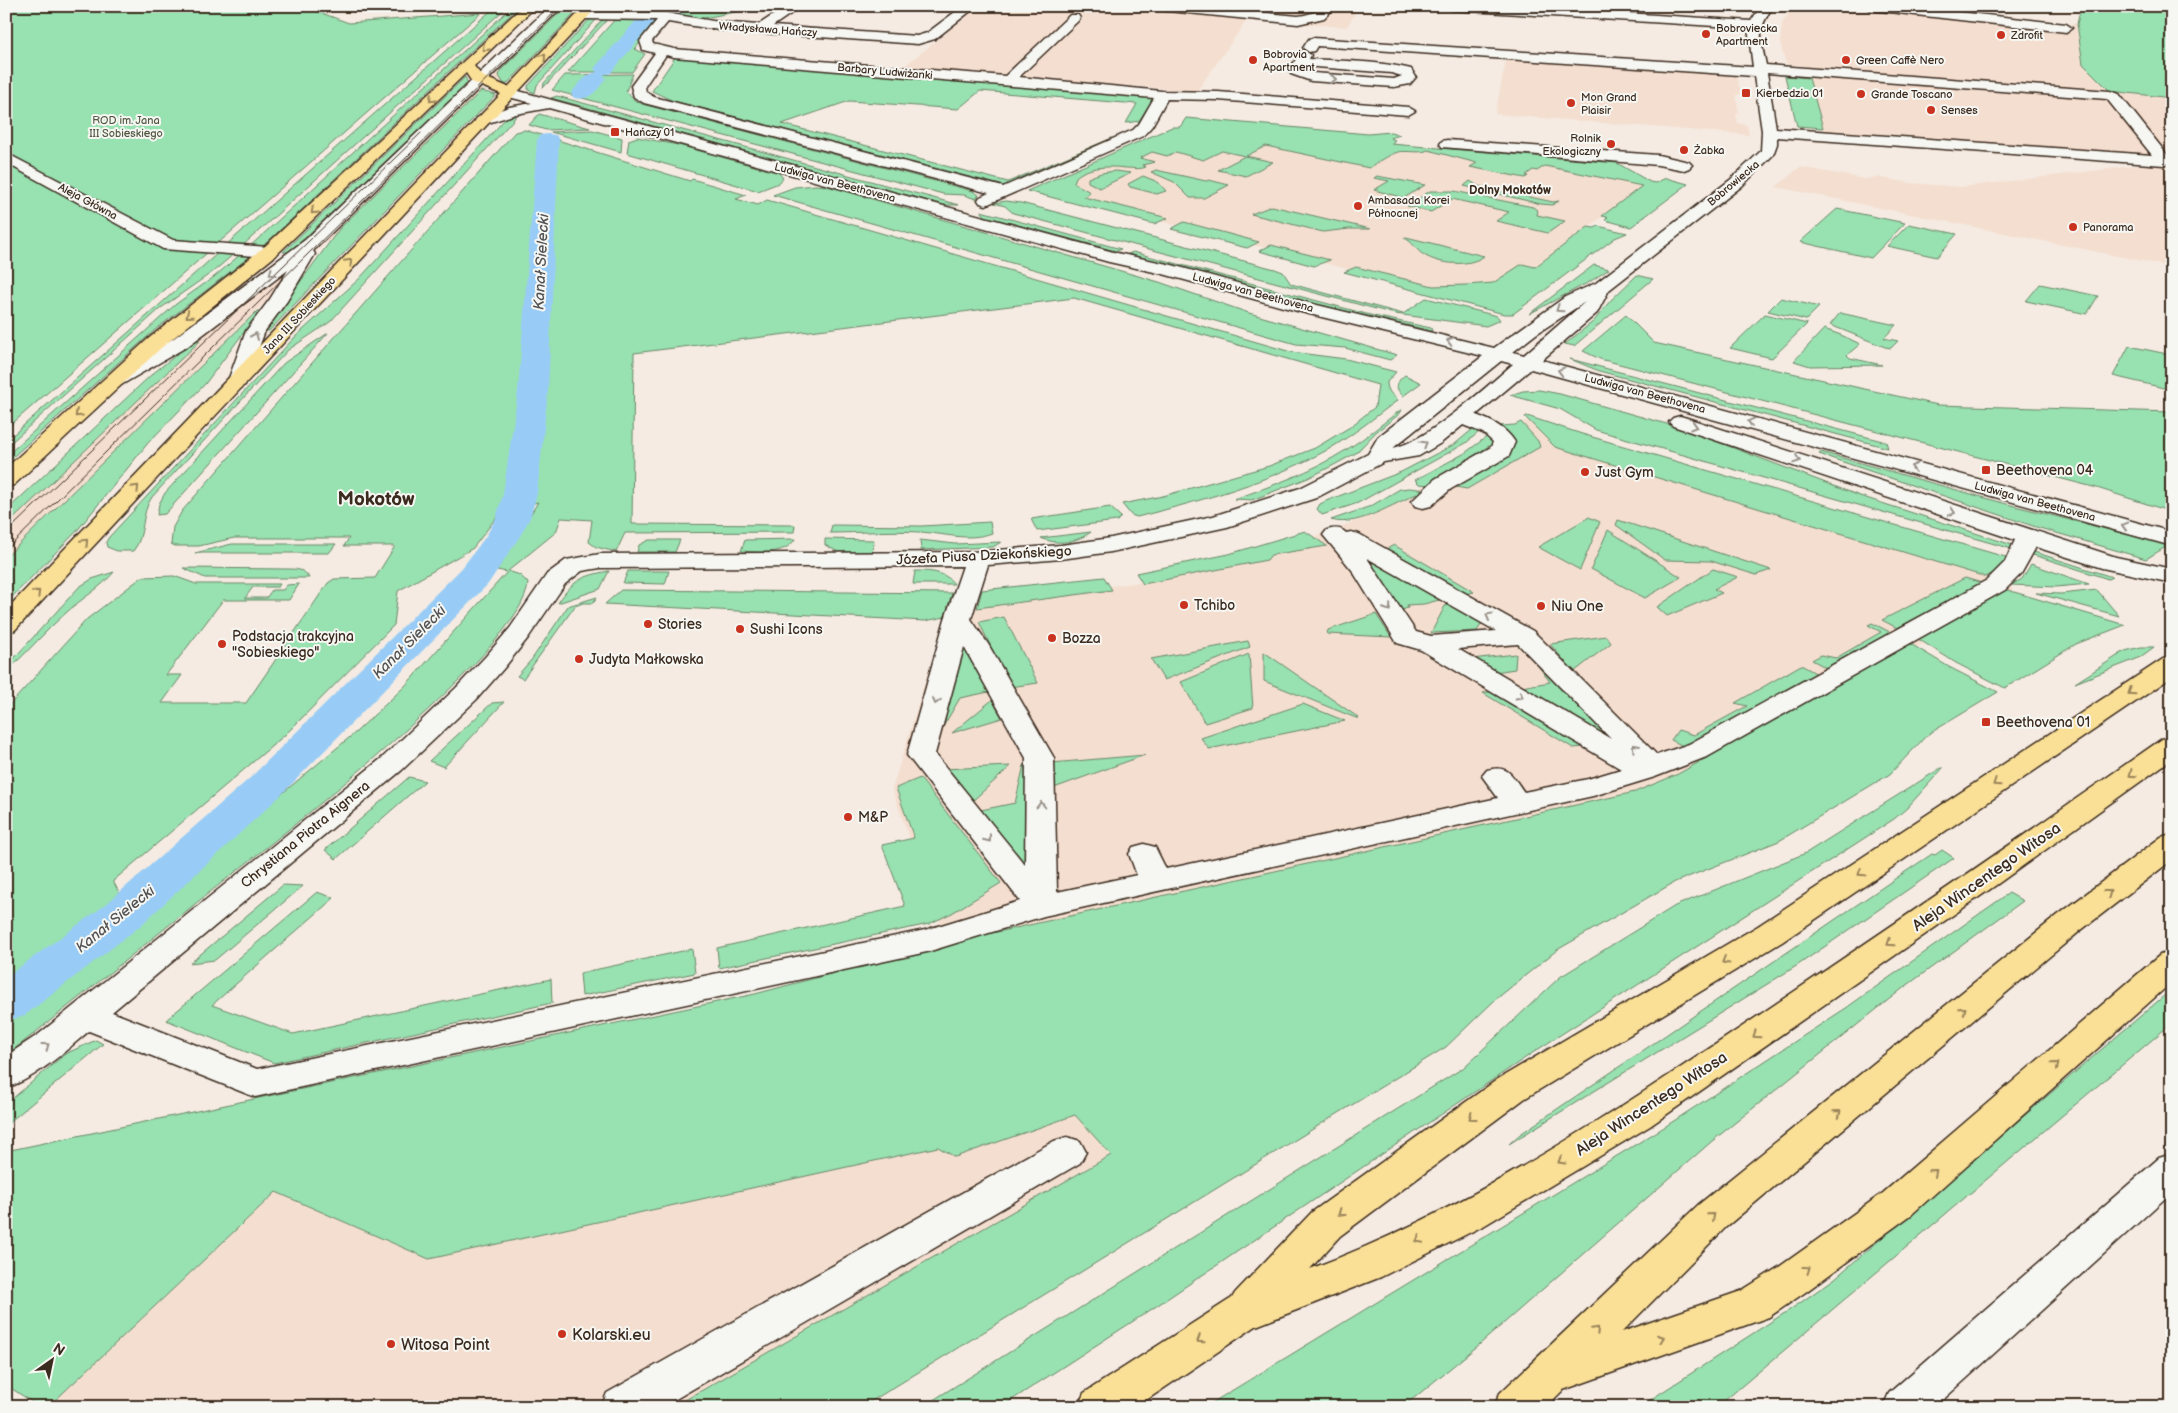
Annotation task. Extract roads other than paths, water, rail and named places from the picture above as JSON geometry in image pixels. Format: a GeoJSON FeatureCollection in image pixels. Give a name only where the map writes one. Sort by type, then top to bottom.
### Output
{"type":"FeatureCollection","features":[{"type":"Feature","properties":{"kind":"main road"},"geometry":{"type":"LineString","coordinates":[[6,480],[171,330],[269,252],[530,6]]}},
{"type":"Feature","properties":{"kind":"main road","name":"Jana III Sobieskiego"},"geometry":{"type":"LineString","coordinates":[[6,625],[588,10]]}},
{"type":"Feature","properties":{"kind":"main road"},"geometry":{"type":"LineString","coordinates":[[467,65],[473,76],[480,81],[510,93]]}},
{"type":"Feature","properties":{"kind":"main road"},"geometry":{"type":"LineString","coordinates":[[1241,1314],[1268,1288],[1326,1224],[1511,1088],[1770,934],[2172,665]]}},
{"type":"Feature","properties":{"kind":"main road","name":"Aleja Wincentego Witosa"},"geometry":{"type":"LineString","coordinates":[[1100,1407],[1241,1314],[1367,1265],[1471,1214],[1637,1116],[1988,876],[2172,745]]}},
{"type":"Feature","properties":{"kind":"main road"},"geometry":{"type":"LineString","coordinates":[[1515,1407],[1712,1216],[2069,923],[2172,844]]}},
{"type":"Feature","properties":{"kind":"main road"},"geometry":{"type":"LineString","coordinates":[[1549,1376],[1755,1304],[1793,1279],[1898,1204],[2172,963]]}},
{"type":"Feature","properties":{"kind":"street"},"geometry":{"type":"LineString","coordinates":[[114,381],[181,342],[312,244],[557,6]]}},
{"type":"Feature","properties":{"kind":"street"},"geometry":{"type":"LineString","coordinates":[[760,29],[796,6]]}},
{"type":"Feature","properties":{"kind":"street","name":"Władysława Hańczy"},"geometry":{"type":"LineString","coordinates":[[588,10],[666,17],[713,25],[923,40],[971,6]]}},
{"type":"Feature","properties":{"kind":"street"},"geometry":{"type":"LineString","coordinates":[[1158,6],[1298,20],[1316,18],[1326,12],[1330,6]]}},
{"type":"Feature","properties":{"kind":"street"},"geometry":{"type":"LineString","coordinates":[[1452,6],[1755,25],[1767,6]]}},
{"type":"Feature","properties":{"kind":"street"},"geometry":{"type":"LineString","coordinates":[[1871,6],[2066,28]]}},
{"type":"Feature","properties":{"kind":"street"},"geometry":{"type":"LineString","coordinates":[[666,17],[645,43],[649,48],[662,52],[638,86],[639,94],[649,100],[1004,192]]}},
{"type":"Feature","properties":{"kind":"street"},"geometry":{"type":"LineString","coordinates":[[1008,81],[1074,18]]}},
{"type":"Feature","properties":{"kind":"street","name":"Bobrowiecka"},"geometry":{"type":"LineString","coordinates":[[1497,354],[1572,301],[1602,287],[1744,176],[1770,148],[1754,33],[1755,25]]}},
{"type":"Feature","properties":{"kind":"street"},"geometry":{"type":"LineString","coordinates":[[1305,55],[1391,69],[1410,75],[1405,81],[1394,83],[1311,77],[1296,71],[1305,55],[1313,42],[1759,70],[2110,95],[2114,97],[2164,160],[1769,132]]}},
{"type":"Feature","properties":{"kind":"street","name":"Barbary Ludwiżanki"},"geometry":{"type":"LineString","coordinates":[[662,52],[1146,92],[1162,95],[1218,96],[1408,111]]}},
{"type":"Feature","properties":{"kind":"street","name":"Ludwiga van Beethovena"},"geometry":{"type":"LineString","coordinates":[[510,93],[1115,258],[1166,269],[1308,308],[1497,354],[1520,369],[2028,537],[2112,562],[2172,576]]}},
{"type":"Feature","properties":{"kind":"street"},"geometry":{"type":"LineString","coordinates":[[954,214],[1138,133],[1145,126],[1162,95]]}},
{"type":"Feature","properties":{"kind":"street","name":"Ludwiga van Beethovena"},"geometry":{"type":"LineString","coordinates":[[482,121],[514,110],[554,105]]}},
{"type":"Feature","properties":{"kind":"street"},"geometry":{"type":"LineString","coordinates":[[1447,144],[1658,160],[1684,165]]}},
{"type":"Feature","properties":{"kind":"street","name":"Aleja Główna"},"geometry":{"type":"LineString","coordinates":[[6,157],[169,245],[269,252]]}},
{"type":"Feature","properties":{"kind":"street"},"geometry":{"type":"LineString","coordinates":[[238,381],[256,331],[278,300],[312,244]]}},
{"type":"Feature","properties":{"kind":"street","name":"Ludwiga van Beethovena"},"geometry":{"type":"LineString","coordinates":[[1115,258],[1136,268],[1206,290],[1480,366],[1520,369],[2172,538]]}},
{"type":"Feature","properties":{"kind":"street","name":"Bobrowiecka"},"geometry":{"type":"LineString","coordinates":[[1520,369],[1590,309],[1602,287]]}},
{"type":"Feature","properties":{"kind":"street","name":"Józefa Piusa Dziekońskiego"},"geometry":{"type":"LineString","coordinates":[[1378,457],[1380,449],[1386,442],[1497,354]]}},
{"type":"Feature","properties":{"kind":"street","name":"Józefa Piusa Dziekońskiego"},"geometry":{"type":"LineString","coordinates":[[575,565],[600,561],[862,561],[978,558],[1061,552],[1111,545],[1220,522],[1308,494],[1378,457],[1411,451],[1460,417],[1520,369]]}},
{"type":"Feature","properties":{"kind":"street"},"geometry":{"type":"LineString","coordinates":[[1423,500],[1443,484],[1501,451],[1504,442],[1499,434],[1490,428],[1460,417]]}},
{"type":"Feature","properties":{"kind":"street"},"geometry":{"type":"LineString","coordinates":[[1343,537],[1524,636],[1634,746],[1648,769],[1430,644],[1406,637],[1343,537]]}},
{"type":"Feature","properties":{"kind":"street"},"geometry":{"type":"LineString","coordinates":[[85,1015],[255,1083],[927,941],[1041,906],[1150,868],[1517,804],[1593,787],[1699,750],[1996,585],[2011,572],[2020,558],[2028,537]]}},
{"type":"Feature","properties":{"kind":"street"},"geometry":{"type":"LineString","coordinates":[[978,558],[958,619],[921,755],[1041,906]]}},
{"type":"Feature","properties":{"kind":"street","name":"Ludwiga van Beethovena"},"geometry":{"type":"LineString","coordinates":[[2112,562],[2172,593]]}},
{"type":"Feature","properties":{"kind":"street","name":"Chrystiana Piotra Aignera"},"geometry":{"type":"LineString","coordinates":[[6,1074],[51,1043],[392,764],[490,669],[519,633],[556,579],[575,565]]}},
{"type":"Feature","properties":{"kind":"street"},"geometry":{"type":"LineString","coordinates":[[958,619],[975,644],[1040,758],[1041,906]]}},
{"type":"Feature","properties":{"kind":"street"},"geometry":{"type":"LineString","coordinates":[[1430,644],[1524,636]]}},
{"type":"Feature","properties":{"kind":"street"},"geometry":{"type":"LineString","coordinates":[[1497,776],[1517,804]]}},
{"type":"Feature","properties":{"kind":"street"},"geometry":{"type":"LineString","coordinates":[[622,1407],[1068,1152]]}},
{"type":"Feature","properties":{"kind":"street"},"geometry":{"type":"LineString","coordinates":[[1904,1407],[2172,1169]]}},
{"type":"Feature","properties":{"kind":"waterway"},"geometry":{"type":"LineString","coordinates":[[655,11],[689,6]]}},
{"type":"Feature","properties":{"kind":"waterway","name":"Kanał Sielecki"},"geometry":{"type":"LineString","coordinates":[[604,69],[646,20]]}},
{"type":"Feature","properties":{"kind":"waterway","name":"Kanał Sielecki"},"geometry":{"type":"LineString","coordinates":[[581,94],[596,78]]}},
{"type":"Feature","properties":{"kind":"waterway","name":"Kanał Sielecki"},"geometry":{"type":"LineString","coordinates":[[6,1003],[122,916],[265,787],[475,576],[502,538],[513,518],[520,494],[533,391],[548,140]]}},
{"type":"Feature","properties":{"kind":"tram line"},"geometry":{"type":"LineString","coordinates":[[6,550],[561,6]]}},
{"type":"Feature","properties":{"kind":"tram line"},"geometry":{"type":"LineString","coordinates":[[6,533],[421,133]]}},
{"type":"Feature","properties":{"kind":"place","name":"Bobroviecka Apartment"},"geometry":{"type":"Point","coordinates":[1706,34]}},
{"type":"Feature","properties":{"kind":"place","name":"Zdrofit"},"geometry":{"type":"Point","coordinates":[2001,35]}},
{"type":"Feature","properties":{"kind":"place","name":"Bobrovia Apartment"},"geometry":{"type":"Point","coordinates":[1253,60]}},
{"type":"Feature","properties":{"kind":"place","name":"Green Caffè Nero"},"geometry":{"type":"Point","coordinates":[1846,60]}},
{"type":"Feature","properties":{"kind":"place","name":"Kierbedzia 01"},"geometry":{"type":"Point","coordinates":[1746,93]}},
{"type":"Feature","properties":{"kind":"place","name":"Grande Toscano"},"geometry":{"type":"Point","coordinates":[1861,94]}},
{"type":"Feature","properties":{"kind":"place","name":"Mon Grand Plaisir"},"geometry":{"type":"Point","coordinates":[1571,103]}},
{"type":"Feature","properties":{"kind":"place","name":"Senses"},"geometry":{"type":"Point","coordinates":[1931,110]}},
{"type":"Feature","properties":{"kind":"place","name":"Hańczy 01"},"geometry":{"type":"Point","coordinates":[615,132]}},
{"type":"Feature","properties":{"kind":"place","name":"Rolnik Ekologiczny"},"geometry":{"type":"Point","coordinates":[1611,144]}},
{"type":"Feature","properties":{"kind":"place","name":"Żabka"},"geometry":{"type":"Point","coordinates":[1684,150]}},
{"type":"Feature","properties":{"kind":"place","name":"Ambasada Korei Północnej"},"geometry":{"type":"Point","coordinates":[1358,206]}},
{"type":"Feature","properties":{"kind":"place","name":"Panorama"},"geometry":{"type":"Point","coordinates":[2073,227]}},
{"type":"Feature","properties":{"kind":"place","name":"Beethovena 04"},"geometry":{"type":"Point","coordinates":[1986,470]}},
{"type":"Feature","properties":{"kind":"place","name":"Just Gym"},"geometry":{"type":"Point","coordinates":[1585,472]}},
{"type":"Feature","properties":{"kind":"place","name":"Tchibo"},"geometry":{"type":"Point","coordinates":[1184,605]}},
{"type":"Feature","properties":{"kind":"place","name":"Niu One"},"geometry":{"type":"Point","coordinates":[1541,606]}},
{"type":"Feature","properties":{"kind":"place","name":"Stories"},"geometry":{"type":"Point","coordinates":[648,624]}},
{"type":"Feature","properties":{"kind":"place","name":"Sushi Icons"},"geometry":{"type":"Point","coordinates":[740,629]}},
{"type":"Feature","properties":{"kind":"place","name":"Bozza"},"geometry":{"type":"Point","coordinates":[1052,638]}},
{"type":"Feature","properties":{"kind":"place","name":"Podstacja trakcyjna \"Sobieskiego\""},"geometry":{"type":"Point","coordinates":[222,644]}},
{"type":"Feature","properties":{"kind":"place","name":"Judyta Małkowska"},"geometry":{"type":"Point","coordinates":[579,659]}},
{"type":"Feature","properties":{"kind":"place","name":"Beethovena 01"},"geometry":{"type":"Point","coordinates":[1986,722]}},
{"type":"Feature","properties":{"kind":"place","name":"M&P"},"geometry":{"type":"Point","coordinates":[848,817]}},
{"type":"Feature","properties":{"kind":"place","name":"Kolarski.eu"},"geometry":{"type":"Point","coordinates":[562,1334]}},
{"type":"Feature","properties":{"kind":"place","name":"Witosa Point"},"geometry":{"type":"Point","coordinates":[391,1344]}},
{"type":"Feature","properties":{"kind":"district","name":"Dolny Mokotów"},"geometry":{"type":"Point","coordinates":[1510,190]}},
{"type":"Feature","properties":{"kind":"district","name":"Mokotów"},"geometry":{"type":"Point","coordinates":[376,498]}},
{"type":"Feature","properties":{"kind":"park label","name":"ROD im. Jana III Sobieskiego"},"geometry":{"type":"Point","coordinates":[126,126]}}]}
